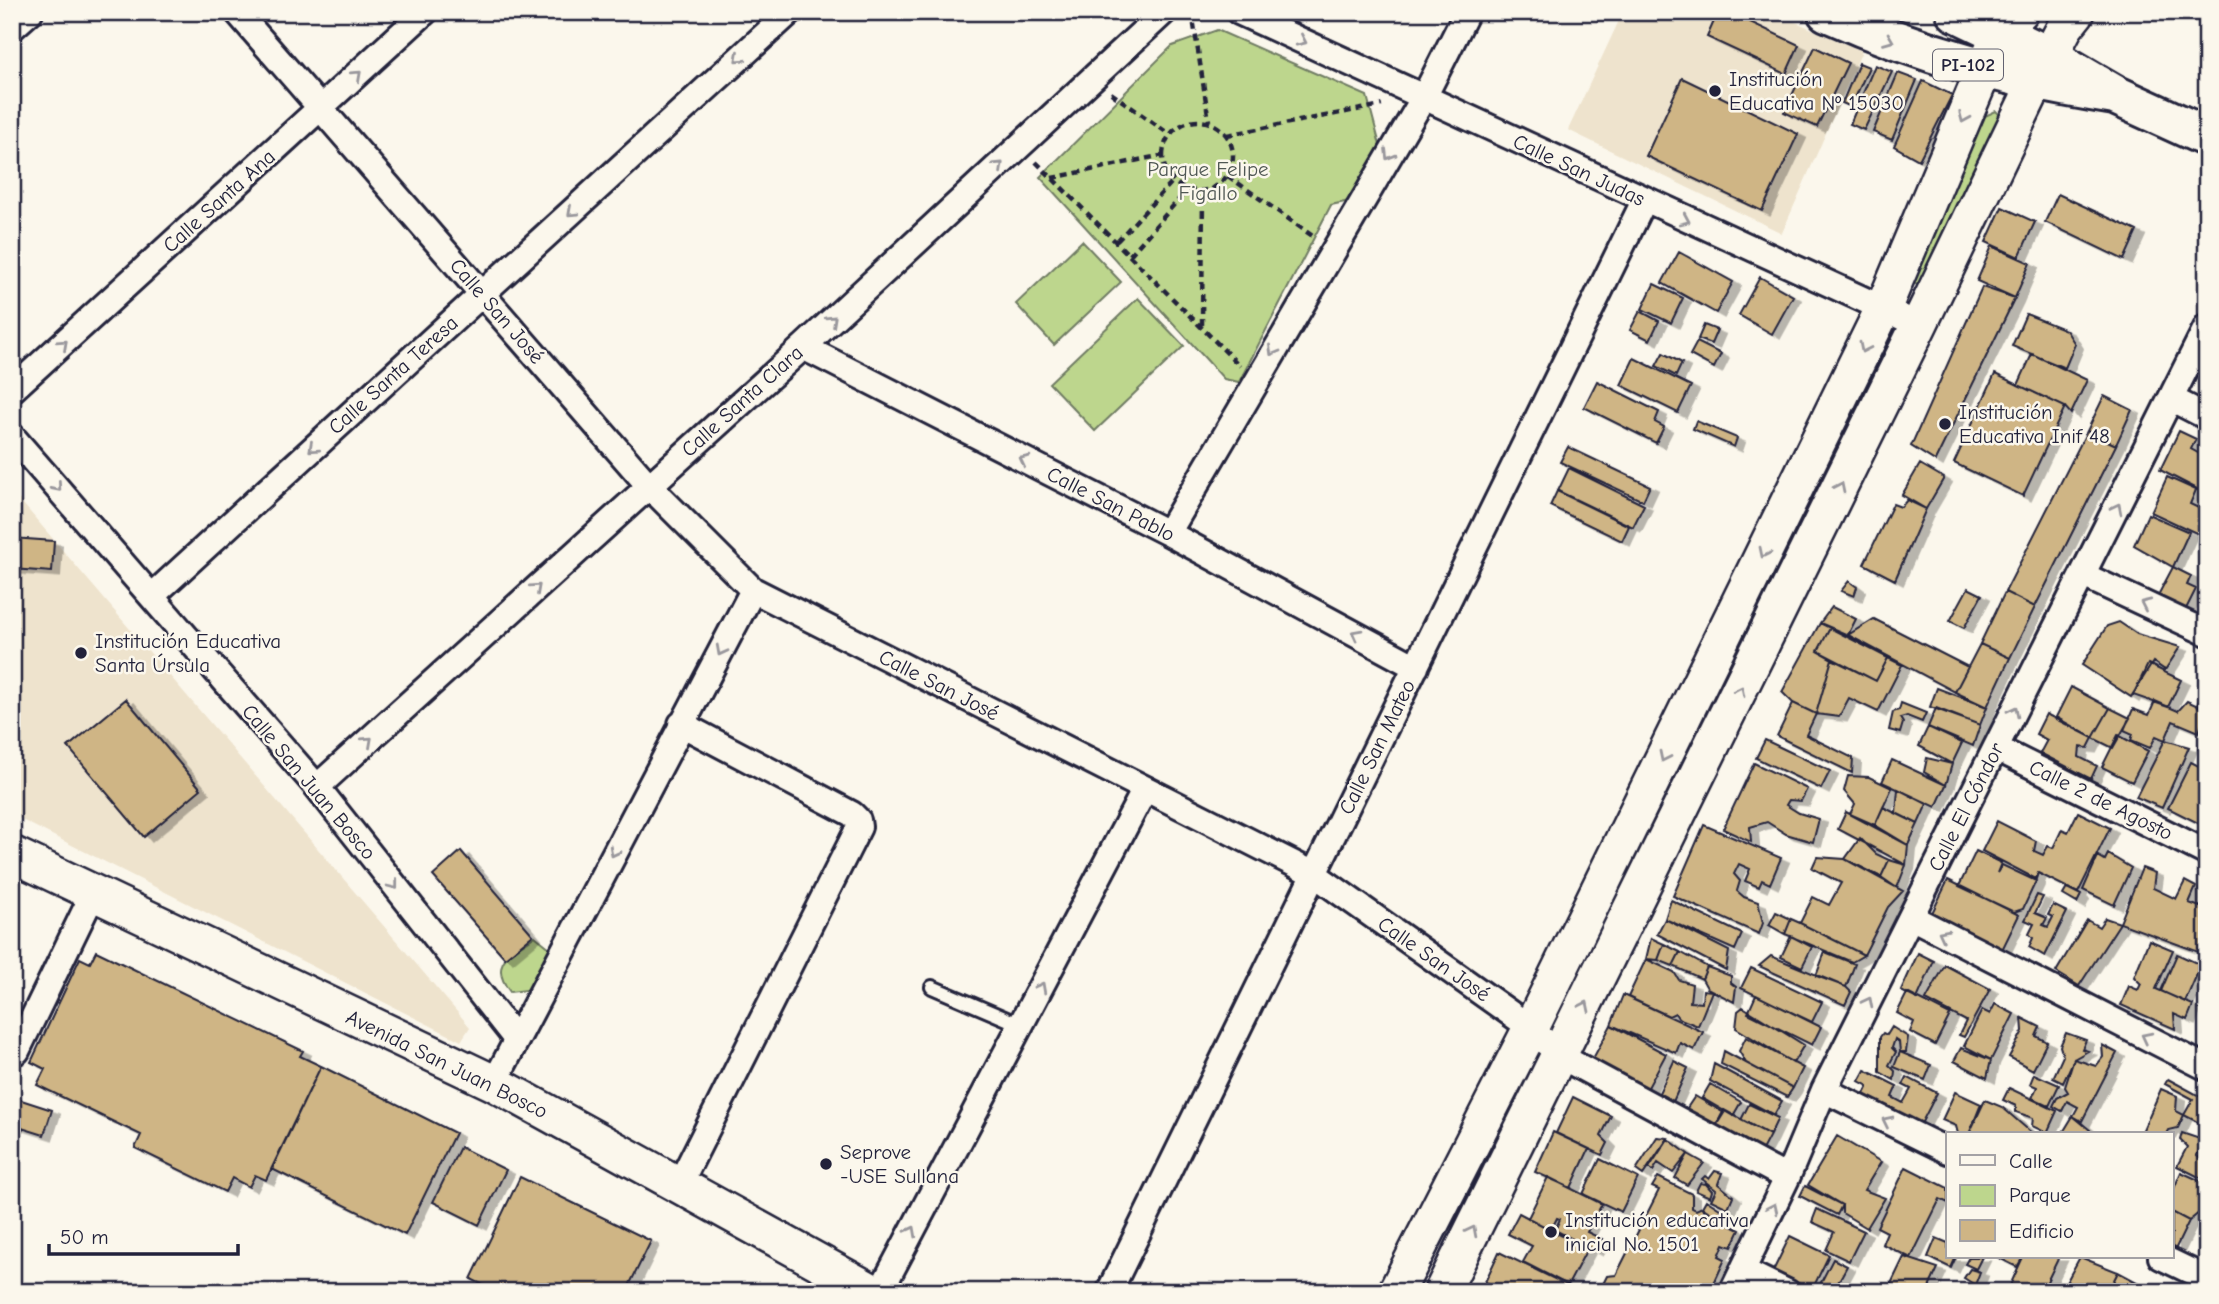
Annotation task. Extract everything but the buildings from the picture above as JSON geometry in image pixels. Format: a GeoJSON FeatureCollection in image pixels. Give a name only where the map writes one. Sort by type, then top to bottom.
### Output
{"type":"FeatureCollection","features":[{"type":"Feature","properties":{"kind":"main road","name":"PI-102"},"geometry":{"type":"LineString","coordinates":[[1827,12],[1895,43],[1985,70],[2043,69],[2115,95],[2207,137]]}},
{"type":"Feature","properties":{"kind":"main road","name":"PI-102"},"geometry":{"type":"LineString","coordinates":[[1956,12],[2010,22],[2043,69]]}},
{"type":"Feature","properties":{"kind":"street"},"geometry":{"type":"LineString","coordinates":[[12,28],[30,12]]}},
{"type":"Feature","properties":{"kind":"street","name":"Calle San José"},"geometry":{"type":"LineString","coordinates":[[237,12],[649,486],[753,590],[1314,874],[1531,1028],[1560,1056],[1787,1178]]}},
{"type":"Feature","properties":{"kind":"street","name":"Calle Santa Ana"},"geometry":{"type":"LineString","coordinates":[[12,390],[425,12]]}},
{"type":"Feature","properties":{"kind":"street","name":"Calle Santa Teresa"},"geometry":{"type":"LineString","coordinates":[[152,596],[790,12]]}},
{"type":"Feature","properties":{"kind":"street","name":"Calle Santa Clara"},"geometry":{"type":"LineString","coordinates":[[317,787],[803,347],[1164,12]]}},
{"type":"Feature","properties":{"kind":"street","name":"Calle San Judas"},"geometry":{"type":"LineString","coordinates":[[1240,12],[1644,201],[1919,325]]}},
{"type":"Feature","properties":{"kind":"street"},"geometry":{"type":"LineString","coordinates":[[1168,533],[1424,97],[1467,12]]}},
{"type":"Feature","properties":{"kind":"street"},"geometry":{"type":"LineString","coordinates":[[1441,1292],[1560,1056],[2043,69],[2065,27],[2077,12]]}},
{"type":"Feature","properties":{"kind":"street"},"geometry":{"type":"LineString","coordinates":[[1396,1292],[1531,1028],[1883,309],[1985,70],[2010,22]]}},
{"type":"Feature","properties":{"kind":"street","name":"Calle San Mateo"},"geometry":{"type":"LineString","coordinates":[[1109,1292],[1644,201]]}},
{"type":"Feature","properties":{"kind":"street","name":"Calle El Cóndor"},"geometry":{"type":"LineString","coordinates":[[1738,1282],[1787,1178],[1824,1090],[2207,327]]}},
{"type":"Feature","properties":{"kind":"street","name":"Calle San Pablo"},"geometry":{"type":"LineString","coordinates":[[803,347],[1168,533],[1416,667]]}},
{"type":"Feature","properties":{"kind":"street"},"geometry":{"type":"LineString","coordinates":[[2172,399],[2207,417]]}},
{"type":"Feature","properties":{"kind":"street","name":"Calle San Juan Bosco"},"geometry":{"type":"LineString","coordinates":[[12,436],[317,787],[516,1039]]}},
{"type":"Feature","properties":{"kind":"street"},"geometry":{"type":"LineString","coordinates":[[2083,575],[2207,633]]}},
{"type":"Feature","properties":{"kind":"street"},"geometry":{"type":"LineString","coordinates":[[494,1083],[753,590]]}},
{"type":"Feature","properties":{"kind":"street"},"geometry":{"type":"LineString","coordinates":[[679,1185],[859,827],[858,820],[852,814],[681,724]]}},
{"type":"Feature","properties":{"kind":"street","name":"Calle 2 de Agosto"},"geometry":{"type":"LineString","coordinates":[[1996,748],[2207,853]]}},
{"type":"Feature","properties":{"kind":"street"},"geometry":{"type":"LineString","coordinates":[[880,1292],[1145,789]]}},
{"type":"Feature","properties":{"kind":"street","name":"Avenida San Juan Bosco"},"geometry":{"type":"LineString","coordinates":[[12,854],[494,1083],[873,1292]]}},
{"type":"Feature","properties":{"kind":"street"},"geometry":{"type":"LineString","coordinates":[[17,1051],[93,894]]}},
{"type":"Feature","properties":{"kind":"street"},"geometry":{"type":"LineString","coordinates":[[1911,917],[2207,1068]]}},
{"type":"Feature","properties":{"kind":"street"},"geometry":{"type":"LineString","coordinates":[[1824,1090],[1946,1150]]}},
{"type":"Feature","properties":{"kind":"street"},"geometry":{"type":"LineString","coordinates":[[2163,1258],[2204,1281]]}},
{"type":"Feature","properties":{"kind":"street"},"geometry":{"type":"LineString","coordinates":[[1738,1282],[1787,1292]]}},
{"type":"Feature","properties":{"kind":"lane"},"geometry":{"type":"LineString","coordinates":[[932,987],[1021,1025]]}},
{"type":"Feature","properties":{"kind":"path"},"geometry":{"type":"LineString","coordinates":[[1192,12],[1209,121]]}},
{"type":"Feature","properties":{"kind":"path"},"geometry":{"type":"LineString","coordinates":[[1093,80],[1169,134]]}},
{"type":"Feature","properties":{"kind":"path"},"geometry":{"type":"LineString","coordinates":[[1227,135],[1424,97]]}},
{"type":"Feature","properties":{"kind":"path"},"geometry":{"type":"LineString","coordinates":[[1195,120],[1209,121],[1227,135],[1233,148],[1234,163],[1228,176],[1217,186],[1203,191],[1187,190],[1173,181],[1165,169],[1163,155],[1169,134],[1180,125],[1195,120]]}},
{"type":"Feature","properties":{"kind":"path"},"geometry":{"type":"LineString","coordinates":[[1021,147],[1255,381]]}},
{"type":"Feature","properties":{"kind":"path"},"geometry":{"type":"LineString","coordinates":[[1052,178],[1163,155]]}},
{"type":"Feature","properties":{"kind":"path"},"geometry":{"type":"LineString","coordinates":[[1228,176],[1332,250]]}},
{"type":"Feature","properties":{"kind":"path"},"geometry":{"type":"LineString","coordinates":[[1117,241],[1173,181]]}},
{"type":"Feature","properties":{"kind":"path"},"geometry":{"type":"LineString","coordinates":[[1130,255],[1187,190]]}},
{"type":"Feature","properties":{"kind":"path"},"geometry":{"type":"LineString","coordinates":[[1202,326],[1203,191]]}},
{"type":"Feature","properties":{"kind":"shaded area","name":"Institución Educativa Nº 15030"},"geometry":{"type":"Polygon","coordinates":[[[1623,12],[1773,12],[1862,51],[1782,233],[1568,130],[1623,12]]]}},
{"type":"Feature","properties":{"kind":"shaded area","name":"Institución Educativa Santa Úrsula"},"geometry":{"type":"Polygon","coordinates":[[[12,491],[470,1027],[461,1041],[12,815],[12,491]]]}},
{"type":"Feature","properties":{"kind":"green space","name":"Parque Felipe Figallo"},"geometry":{"type":"Polygon","coordinates":[[[1217,30],[1367,96],[1381,149],[1354,200],[1331,205],[1239,382],[1224,379],[1040,177],[1172,46],[1217,30]]]}},
{"type":"Feature","properties":{"kind":"green space"},"geometry":{"type":"Polygon","coordinates":[[[1996,111],[2001,116],[1921,288],[1909,279],[1985,116],[1996,111]]]}},
{"type":"Feature","properties":{"kind":"green space"},"geometry":{"type":"Polygon","coordinates":[[[1082,241],[1121,282],[1054,345],[1016,304],[1082,241]]]}},
{"type":"Feature","properties":{"kind":"green space"},"geometry":{"type":"Polygon","coordinates":[[[1138,298],[1184,346],[1095,431],[1049,383],[1138,298]]]}},
{"type":"Feature","properties":{"kind":"green space"},"geometry":{"type":"Polygon","coordinates":[[[535,936],[556,953],[535,989],[510,992],[501,973],[502,965],[511,953],[535,936]]]}},
{"type":"Feature","properties":{"kind":"place","name":"Institución Educativa Nº 15030"},"geometry":{"type":"Point","coordinates":[1715,91]}},
{"type":"Feature","properties":{"kind":"place","name":"Institución Educativa Inif 48"},"geometry":{"type":"Point","coordinates":[1945,424]}},
{"type":"Feature","properties":{"kind":"place","name":"Institución Educativa Santa Úrsula"},"geometry":{"type":"Point","coordinates":[81,653]}},
{"type":"Feature","properties":{"kind":"place","name":"Seprove -USE Sullana"},"geometry":{"type":"Point","coordinates":[826,1164]}},
{"type":"Feature","properties":{"kind":"place","name":"Institución educativa inicial No. 1501"},"geometry":{"type":"Point","coordinates":[1551,1232]}}]}
